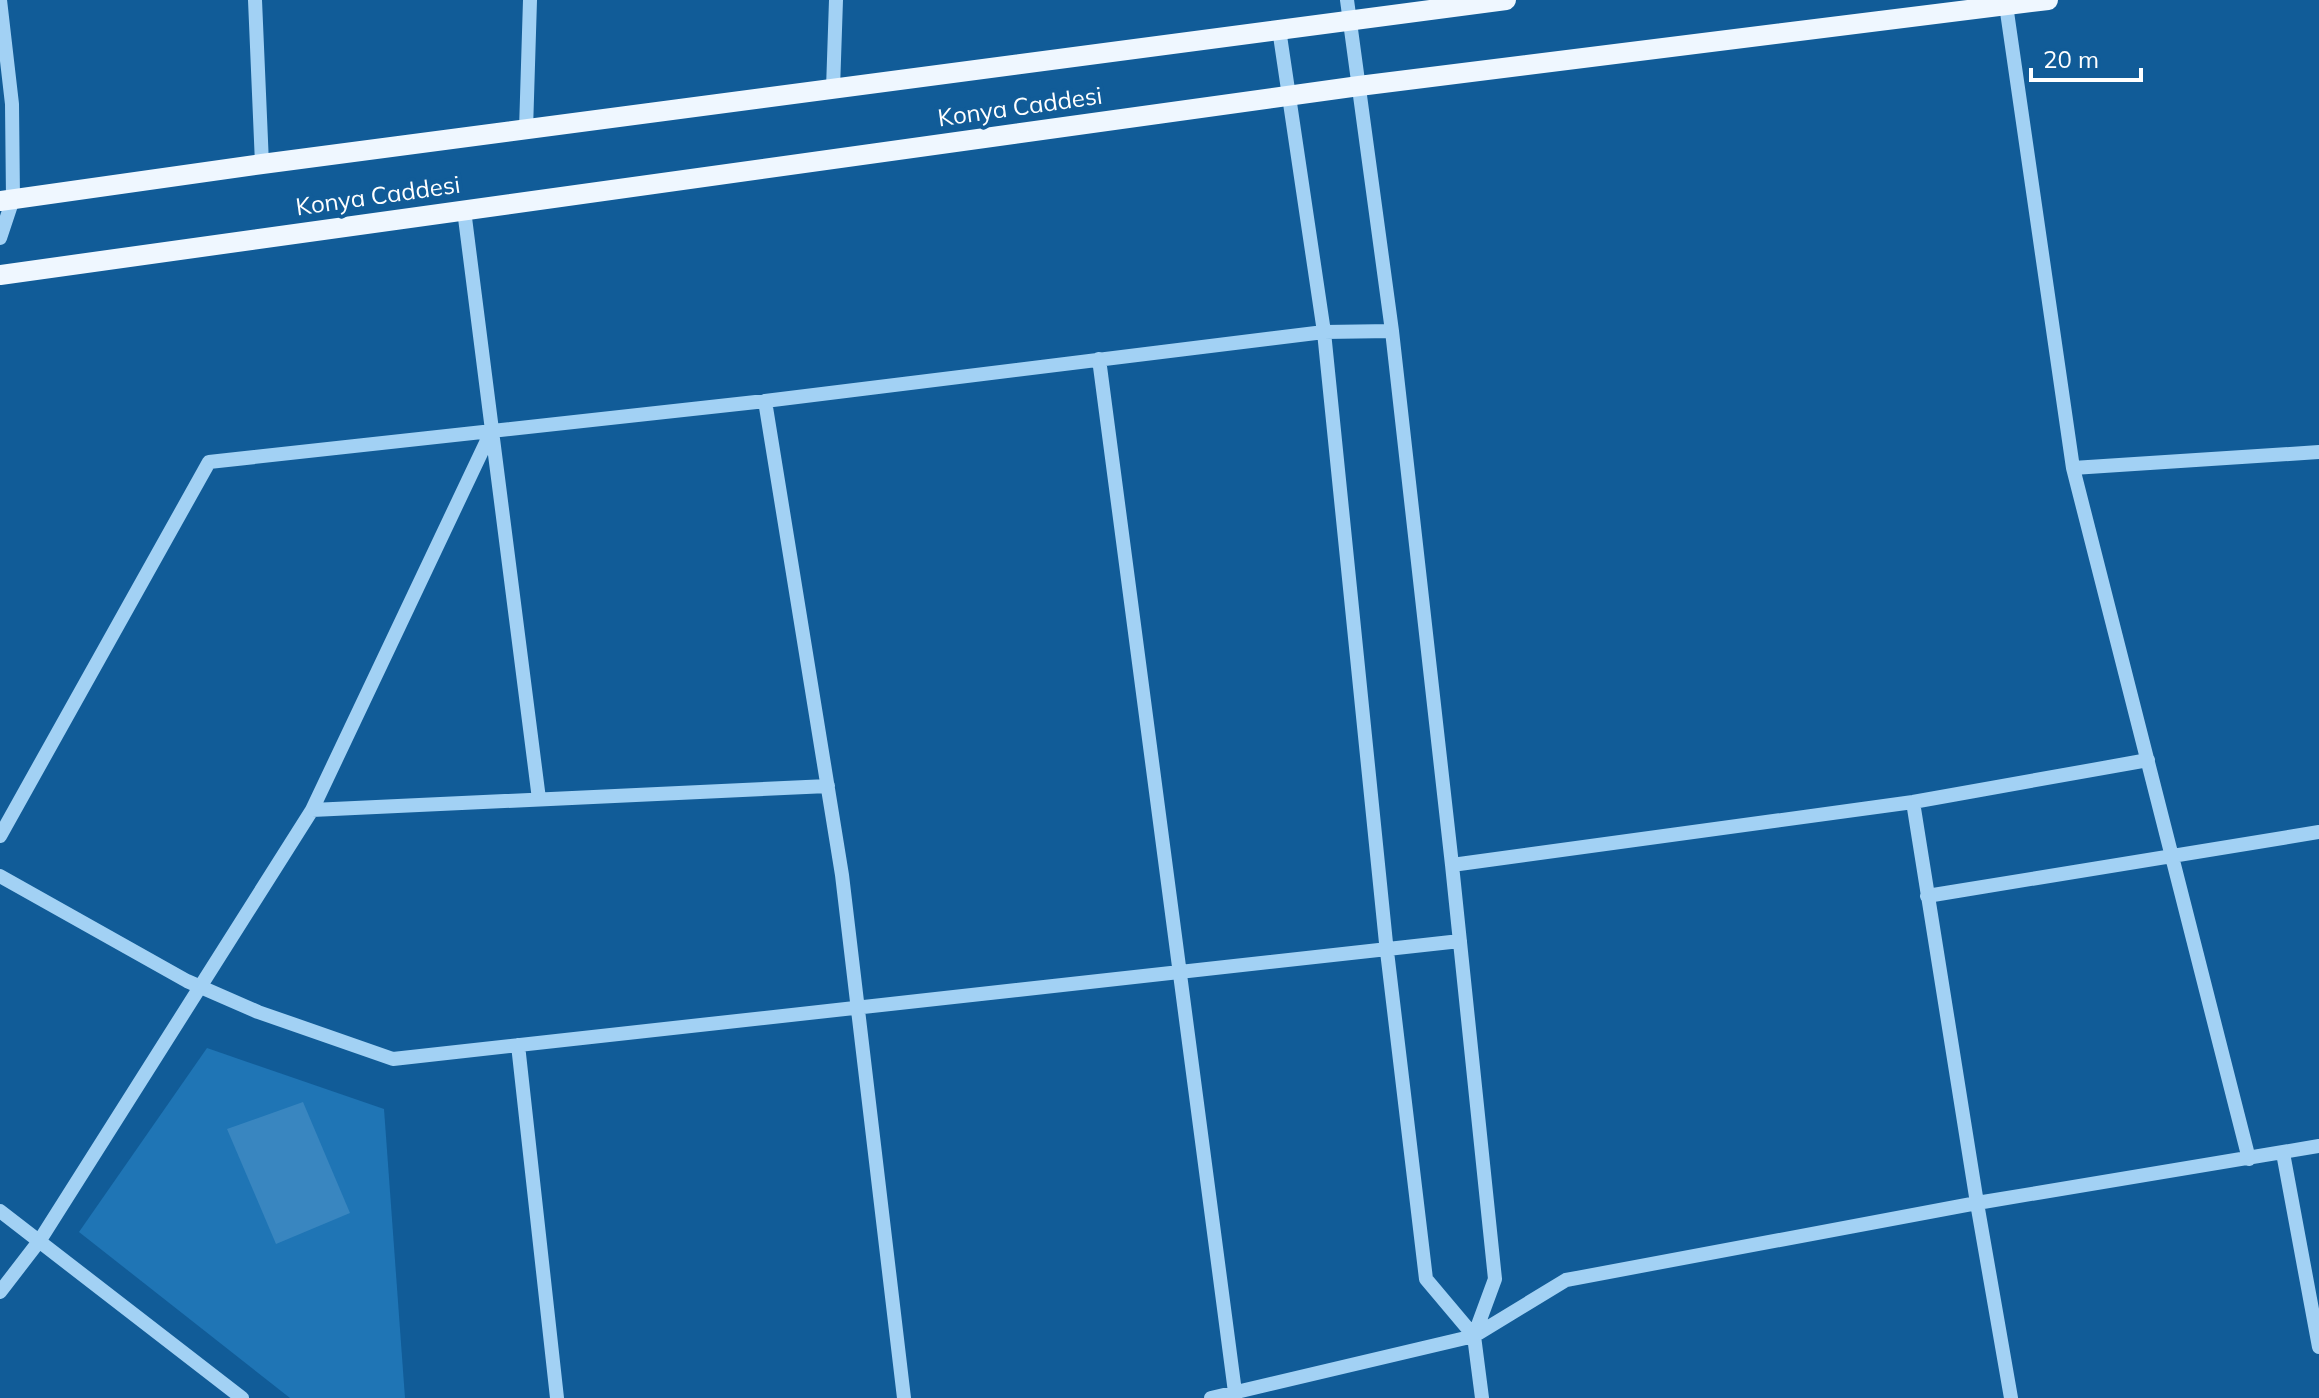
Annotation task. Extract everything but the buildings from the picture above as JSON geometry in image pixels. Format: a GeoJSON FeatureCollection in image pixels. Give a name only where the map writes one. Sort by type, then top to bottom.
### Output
{"type":"FeatureCollection","features":[{"type":"Feature","properties":{"kind":"main road","name":"Konya Caddesi"},"geometry":{"type":"LineString","coordinates":[[6,200],[1279,29],[1348,10],[1506,0]]}},
{"type":"Feature","properties":{"kind":"main road","name":"Konya Caddesi"},"geometry":{"type":"LineString","coordinates":[[0,275],[1359,86],[2048,0]]}},
{"type":"Feature","properties":{"kind":"street"},"geometry":{"type":"LineString","coordinates":[[0,0],[12,104],[6,200],[0,238]]}},
{"type":"Feature","properties":{"kind":"street"},"geometry":{"type":"LineString","coordinates":[[255,0],[262,164]]}},
{"type":"Feature","properties":{"kind":"street"},"geometry":{"type":"LineString","coordinates":[[526,130],[530,0]]}},
{"type":"Feature","properties":{"kind":"street"},"geometry":{"type":"LineString","coordinates":[[833,89],[836,0]]}},
{"type":"Feature","properties":{"kind":"street"},"geometry":{"type":"LineString","coordinates":[[2006,5],[2073,468],[2249,1159]]}},
{"type":"Feature","properties":{"kind":"street"},"geometry":{"type":"LineString","coordinates":[[1348,10],[1392,331],[1495,1279],[1474,1336],[1482,1398]]}},
{"type":"Feature","properties":{"kind":"street"},"geometry":{"type":"LineString","coordinates":[[1279,29],[1324,332],[1387,950],[1426,1279],[1474,1336]]}},
{"type":"Feature","properties":{"kind":"street"},"geometry":{"type":"LineString","coordinates":[[464,210],[539,799]]}},
{"type":"Feature","properties":{"kind":"street"},"geometry":{"type":"LineString","coordinates":[[0,836],[209,462],[765,401],[1324,332],[1392,331]]}},
{"type":"Feature","properties":{"kind":"street"},"geometry":{"type":"LineString","coordinates":[[1099,359],[1235,1392]]}},
{"type":"Feature","properties":{"kind":"street"},"geometry":{"type":"LineString","coordinates":[[765,401],[842,875],[904,1398]]}},
{"type":"Feature","properties":{"kind":"street"},"geometry":{"type":"LineString","coordinates":[[0,1292],[40,1240],[312,810],[492,430]]}},
{"type":"Feature","properties":{"kind":"street"},"geometry":{"type":"LineString","coordinates":[[2073,468],[2319,452]]}},
{"type":"Feature","properties":{"kind":"street"},"geometry":{"type":"LineString","coordinates":[[1452,865],[1913,802],[2148,760]]}},
{"type":"Feature","properties":{"kind":"street"},"geometry":{"type":"LineString","coordinates":[[312,810],[828,786]]}},
{"type":"Feature","properties":{"kind":"street"},"geometry":{"type":"LineString","coordinates":[[1913,802],[2011,1398]]}},
{"type":"Feature","properties":{"kind":"street"},"geometry":{"type":"LineString","coordinates":[[1927,896],[2319,832]]}},
{"type":"Feature","properties":{"kind":"street"},"geometry":{"type":"LineString","coordinates":[[0,876],[200,987],[258,1012],[393,1059],[1460,941]]}},
{"type":"Feature","properties":{"kind":"street"},"geometry":{"type":"LineString","coordinates":[[518,1045],[557,1398]]}},
{"type":"Feature","properties":{"kind":"street"},"geometry":{"type":"LineString","coordinates":[[1211,1398],[1474,1336],[1566,1280],[1977,1203],[2319,1146]]}},
{"type":"Feature","properties":{"kind":"street"},"geometry":{"type":"LineString","coordinates":[[2283,1153],[2319,1347]]}},
{"type":"Feature","properties":{"kind":"street"},"geometry":{"type":"LineString","coordinates":[[0,1211],[242,1398]]}},
{"type":"Feature","properties":{"kind":"shaded area"},"geometry":{"type":"Polygon","coordinates":[[[207,1048],[384,1109],[405,1398],[290,1398],[79,1232],[207,1048]]]}}]}
